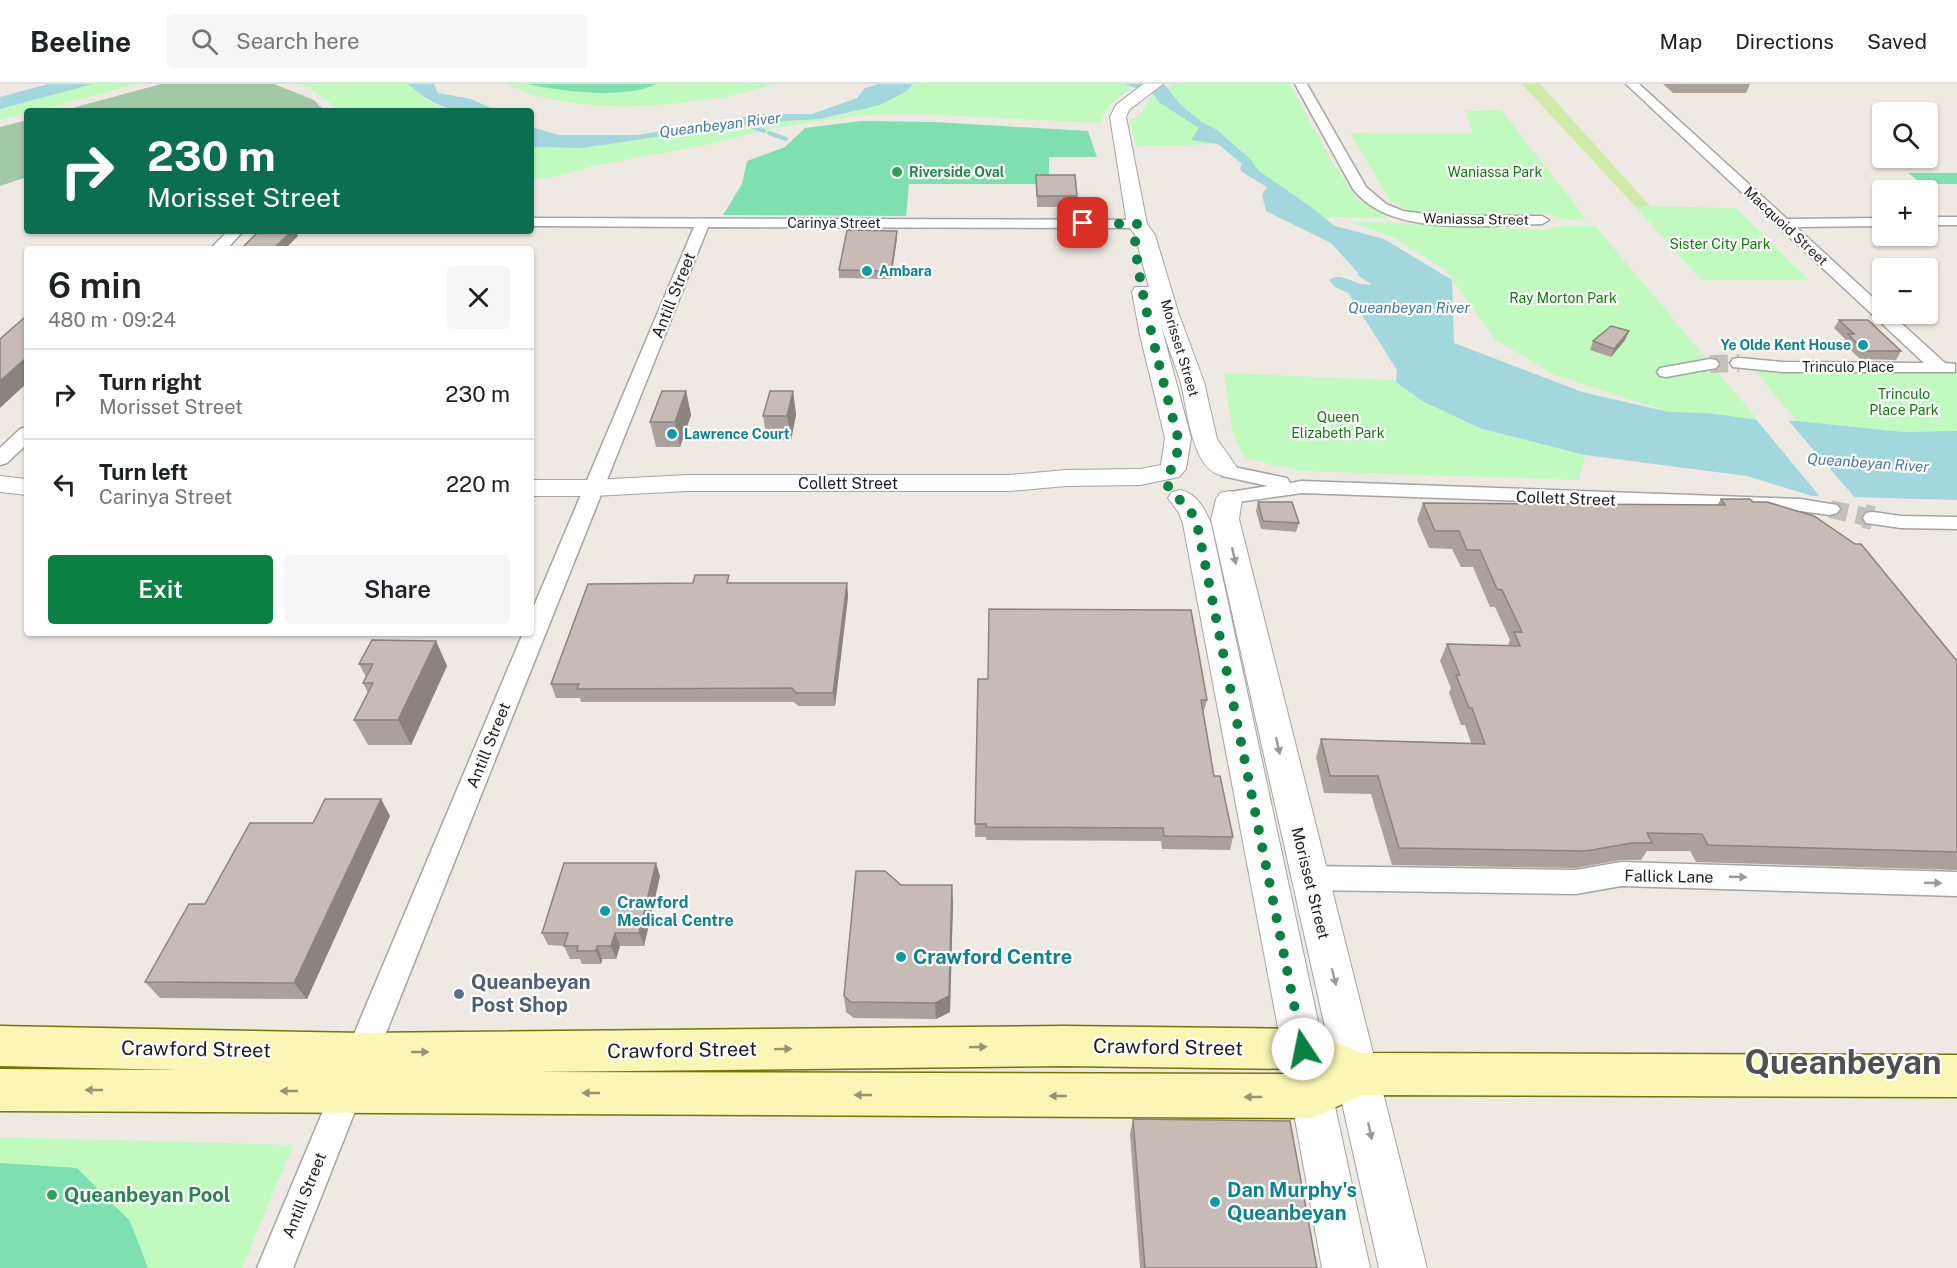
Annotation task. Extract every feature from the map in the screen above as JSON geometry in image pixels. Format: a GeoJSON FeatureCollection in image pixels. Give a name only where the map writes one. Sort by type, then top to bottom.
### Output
{"type":"FeatureCollection","features":[{"type":"Feature","properties":{"kind":"main road","name":"Crawford Street"},"geometry":{"type":"LineString","coordinates":[[0,1046],[354,1072],[1312,1097],[1359,1074]]}},
{"type":"Feature","properties":{"kind":"main road","name":"Crawford Street"},"geometry":{"type":"LineString","coordinates":[[0,1090],[354,1072],[1064,1046],[1303,1049],[1359,1074],[1957,1076]]}},
{"type":"Feature","properties":{"kind":"main road"},"geometry":{"type":"LineString","coordinates":[[1303,1049],[1312,1097]]}},
{"type":"Feature","properties":{"kind":"street","name":"Waniassa Street"},"geometry":{"type":"LineString","coordinates":[[1301,84],[1360,189],[1372,202],[1386,210],[1418,219],[1542,220]]}},
{"type":"Feature","properties":{"kind":"street","name":"Macquoid Street"},"geometry":{"type":"LineString","coordinates":[[1632,84],[1784,223],[1949,368]]}},
{"type":"Feature","properties":{"kind":"street","name":"Morisset Street"},"geometry":{"type":"LineString","coordinates":[[1147,88],[1122,108],[1118,117],[1137,224],[1134,237],[1144,298],[1178,438],[1175,484]]}},
{"type":"Feature","properties":{"kind":"street"},"geometry":{"type":"LineString","coordinates":[[1938,221],[1957,221]]}},
{"type":"Feature","properties":{"kind":"street","name":"Carinya Street"},"geometry":{"type":"LineString","coordinates":[[534,222],[1137,224]]}},
{"type":"Feature","properties":{"kind":"street","name":"Antill Street"},"geometry":{"type":"LineString","coordinates":[[534,631],[703,222]]}},
{"type":"Feature","properties":{"kind":"street"},"geometry":{"type":"LineString","coordinates":[[1784,223],[1872,222]]}},
{"type":"Feature","properties":{"kind":"street","name":"Morisset Street"},"geometry":{"type":"LineString","coordinates":[[1137,224],[1144,232],[1192,382],[1206,445],[1229,484],[1225,519],[1359,1074],[1403,1268]]}},
{"type":"Feature","properties":{"kind":"street"},"geometry":{"type":"LineString","coordinates":[[221,246],[233,234]]}},
{"type":"Feature","properties":{"kind":"street"},"geometry":{"type":"LineString","coordinates":[[1144,298],[1152,293],[1158,279]]}},
{"type":"Feature","properties":{"kind":"street"},"geometry":{"type":"LineString","coordinates":[[1150,326],[1170,336],[1179,346]]}},
{"type":"Feature","properties":{"kind":"street","name":"Trinculo Place"},"geometry":{"type":"LineString","coordinates":[[1739,363],[1783,367],[1949,368]]}},
{"type":"Feature","properties":{"kind":"street"},"geometry":{"type":"LineString","coordinates":[[1666,372],[1710,364]]}},
{"type":"Feature","properties":{"kind":"street"},"geometry":{"type":"LineString","coordinates":[[0,459],[24,436]]}},
{"type":"Feature","properties":{"kind":"street"},"geometry":{"type":"LineString","coordinates":[[1229,484],[1214,464],[1194,462],[1182,464],[1175,484],[1192,511],[1197,524],[1303,1049]]}},
{"type":"Feature","properties":{"kind":"street"},"geometry":{"type":"LineString","coordinates":[[0,478],[24,475]]}},
{"type":"Feature","properties":{"kind":"street","name":"Collett Street"},"geometry":{"type":"LineString","coordinates":[[534,476],[595,482],[1009,483],[1067,490],[1136,489],[1175,484],[1203,504],[1229,484],[1253,492],[1302,487],[1794,505],[1830,509]]}},
{"type":"Feature","properties":{"kind":"street","name":"Collett Street"},"geometry":{"type":"LineString","coordinates":[[534,488],[595,482]]}},
{"type":"Feature","properties":{"kind":"street"},"geometry":{"type":"LineString","coordinates":[[0,484],[24,487]]}},
{"type":"Feature","properties":{"kind":"street"},"geometry":{"type":"LineString","coordinates":[[1873,518],[1901,522],[1957,523]]}},
{"type":"Feature","properties":{"kind":"street","name":"Antill Street"},"geometry":{"type":"LineString","coordinates":[[276,1268],[532,636]]}},
{"type":"Feature","properties":{"kind":"street","name":"Fallick Lane"},"geometry":{"type":"LineString","coordinates":[[1310,878],[1576,882],[1621,874],[1957,884]]}},
{"type":"Feature","properties":{"kind":"street"},"geometry":{"type":"LineString","coordinates":[[1312,1097],[1346,1268]]}},
{"type":"Feature","properties":{"kind":"green space"},"geometry":{"type":"Polygon","coordinates":[[[93,84],[139,84],[47,108],[24,108],[24,114],[0,120],[0,109],[93,84]]]}},
{"type":"Feature","properties":{"kind":"green space"},"geometry":{"type":"Polygon","coordinates":[[[161,84],[274,84],[314,100],[322,108],[72,108],[161,84]]]}},
{"type":"Feature","properties":{"kind":"green space"},"geometry":{"type":"Polygon","coordinates":[[[294,84],[408,84],[430,102],[443,108],[337,108],[309,88],[294,84]]]}},
{"type":"Feature","properties":{"kind":"green space"},"geometry":{"type":"Polygon","coordinates":[[[505,84],[778,84],[731,96],[627,106],[554,100],[505,84]]]}},
{"type":"Feature","properties":{"kind":"green space"},"geometry":{"type":"Polygon","coordinates":[[[526,84],[656,84],[627,92],[592,93],[526,84]]]}},
{"type":"Feature","properties":{"kind":"green space"},"geometry":{"type":"Polygon","coordinates":[[[913,84],[1124,84],[1132,88],[1109,107],[1101,123],[916,114],[863,115],[774,128],[710,144],[593,166],[550,178],[534,179],[534,147],[582,148],[723,127],[820,119],[848,114],[907,91],[913,84]]]}},
{"type":"Feature","properties":{"kind":"green space"},"geometry":{"type":"Polygon","coordinates":[[[1175,84],[1290,84],[1332,162],[1358,200],[1393,218],[1322,217],[1259,171],[1250,159],[1217,130],[1202,122],[1181,105],[1167,87],[1175,84]]]}},
{"type":"Feature","properties":{"kind":"green space"},"geometry":{"type":"Polygon","coordinates":[[[1522,84],[1540,84],[1650,206],[1635,206],[1522,84]]]}},
{"type":"Feature","properties":{"kind":"green space"},"geometry":{"type":"Polygon","coordinates":[[[1153,94],[1160,103],[1200,128],[1192,140],[1218,144],[1136,146],[1132,119],[1141,114],[1153,94]]]}},
{"type":"Feature","properties":{"kind":"green space","name":"Waniassa Park"},"geometry":{"type":"Polygon","coordinates":[[[1501,110],[1586,219],[1568,220],[1544,213],[1472,216],[1413,213],[1391,202],[1350,133],[1473,134],[1466,111],[1501,110]]]}},
{"type":"Feature","properties":{"kind":"green space"},"geometry":{"type":"Polygon","coordinates":[[[24,121],[24,178],[0,186],[0,127],[24,121]]]}},
{"type":"Feature","properties":{"kind":"green space","name":"Riverside Oval"},"geometry":{"type":"Polygon","coordinates":[[[861,121],[934,122],[1088,131],[1097,157],[1049,157],[1049,184],[909,184],[906,216],[723,215],[742,184],[747,161],[785,147],[805,128],[861,121]]]}},
{"type":"Feature","properties":{"kind":"green space"},"geometry":{"type":"Polygon","coordinates":[[[1908,173],[1957,173],[1957,184],[1938,184],[1938,180],[1918,180],[1908,173]]]}},
{"type":"Feature","properties":{"kind":"green space","name":"Sister City Park"},"geometry":{"type":"Polygon","coordinates":[[[1635,206],[1736,208],[1809,280],[1701,280],[1635,206]]]}},
{"type":"Feature","properties":{"kind":"green space","name":"Ray Morton Park"},"geometry":{"type":"Polygon","coordinates":[[[1348,221],[1544,230],[1561,226],[1595,226],[1758,420],[1669,412],[1555,375],[1496,340],[1446,271],[1395,238],[1348,221]]]}},
{"type":"Feature","properties":{"kind":"green space","name":"Trinculo Place Park"},"geometry":{"type":"Polygon","coordinates":[[[1755,371],[1957,372],[1957,431],[1903,432],[1797,421],[1755,371]]]}},
{"type":"Feature","properties":{"kind":"green space","name":"Queen Elizabeth Park"},"geometry":{"type":"Polygon","coordinates":[[[1224,373],[1393,380],[1422,401],[1482,429],[1585,455],[1579,480],[1302,471],[1244,458],[1232,429],[1224,373]]]}},
{"type":"Feature","properties":{"kind":"green space"},"geometry":{"type":"Polygon","coordinates":[[[0,1137],[293,1145],[242,1268],[0,1268],[0,1137]]]}},
{"type":"Feature","properties":{"kind":"green space","name":"Queanbeyan Pool"},"geometry":{"type":"Polygon","coordinates":[[[0,1163],[77,1168],[130,1221],[148,1268],[0,1268],[0,1163]]]}},
{"type":"Feature","properties":{"kind":"water"},"geometry":{"type":"Polygon","coordinates":[[[48,84],[93,84],[0,109],[0,97],[48,84]]]}},
{"type":"Feature","properties":{"kind":"water"},"geometry":{"type":"Polygon","coordinates":[[[408,84],[434,84],[438,93],[471,99],[490,108],[449,108],[408,84]]]}},
{"type":"Feature","properties":{"kind":"water","name":"Queanbeyan River"},"geometry":{"type":"Polygon","coordinates":[[[879,84],[913,84],[907,91],[880,105],[820,119],[723,127],[582,148],[534,147],[534,128],[559,135],[637,135],[763,114],[812,114],[857,98],[865,88],[879,84]]]}},
{"type":"Feature","properties":{"kind":"water","name":"Queanbeyan River"},"geometry":{"type":"Polygon","coordinates":[[[1124,84],[1164,84],[1181,105],[1202,122],[1217,130],[1250,159],[1259,171],[1335,226],[1384,239],[1452,280],[1454,343],[1582,392],[1669,412],[1707,413],[1758,420],[1797,421],[1903,432],[1957,431],[1957,500],[1812,496],[1747,476],[1585,455],[1482,429],[1422,401],[1396,382],[1397,370],[1348,293],[1335,287],[1329,280],[1339,277],[1360,284],[1371,284],[1356,274],[1359,274],[1331,243],[1266,211],[1262,195],[1267,187],[1242,172],[1240,169],[1242,164],[1218,144],[1191,140],[1199,128],[1160,103],[1153,94],[1124,84]]]}},
{"type":"Feature","properties":{"kind":"pier"},"geometry":{"type":"Polygon","coordinates":[[[1754,417],[1786,418],[1857,500],[1822,499],[1754,417]]]}},
{"type":"Feature","properties":{"kind":"building"},"geometry":{"type":"Polygon","coordinates":[[[1036,175],[1075,175],[1077,196],[1037,196],[1036,175]]]}},
{"type":"Feature","properties":{"kind":"building"},"geometry":{"type":"Polygon","coordinates":[[[847,230],[897,231],[891,271],[839,270],[847,230]]]}},
{"type":"Feature","properties":{"kind":"building"},"geometry":{"type":"Polygon","coordinates":[[[256,234],[289,234],[276,246],[244,246],[256,234]]]}},
{"type":"Feature","properties":{"kind":"building"},"geometry":{"type":"Polygon","coordinates":[[[24,318],[24,360],[0,381],[0,339],[24,318]]]}},
{"type":"Feature","properties":{"kind":"building"},"geometry":{"type":"Polygon","coordinates":[[[1839,320],[1868,320],[1901,351],[1864,351],[1848,334],[1854,334],[1839,320]]]}},
{"type":"Feature","properties":{"kind":"building"},"geometry":{"type":"Polygon","coordinates":[[[1611,326],[1629,331],[1614,349],[1593,341],[1611,326]]]}},
{"type":"Feature","properties":{"kind":"building"},"geometry":{"type":"Polygon","coordinates":[[[662,391],[686,391],[675,422],[650,422],[662,391]]]}},
{"type":"Feature","properties":{"kind":"building"},"geometry":{"type":"Polygon","coordinates":[[[770,391],[793,391],[787,416],[763,416],[770,391]]]}},
{"type":"Feature","properties":{"kind":"building"},"geometry":{"type":"Polygon","coordinates":[[[1721,499],[1750,499],[1753,502],[1767,502],[1814,516],[1855,544],[1861,544],[1957,661],[1957,852],[1708,845],[1702,834],[1647,833],[1652,843],[1632,843],[1586,851],[1399,848],[1378,776],[1330,776],[1321,739],[1485,744],[1472,708],[1469,708],[1456,675],[1460,675],[1447,644],[1520,646],[1514,632],[1522,632],[1502,590],[1497,589],[1480,550],[1467,550],[1459,531],[1435,531],[1423,503],[1725,505],[1721,499]]]}},
{"type":"Feature","properties":{"kind":"building"},"geometry":{"type":"Polygon","coordinates":[[[1258,502],[1292,502],[1299,523],[1263,521],[1258,502]]]}},
{"type":"Feature","properties":{"kind":"building"},"geometry":{"type":"Polygon","coordinates":[[[695,575],[729,575],[727,583],[847,583],[833,693],[796,693],[792,688],[577,689],[579,684],[551,684],[588,584],[693,583],[695,575]]]}},
{"type":"Feature","properties":{"kind":"building"},"geometry":{"type":"Polygon","coordinates":[[[989,609],[1191,610],[1207,700],[1201,700],[1214,776],[1220,776],[1233,837],[1164,836],[1163,828],[986,827],[986,824],[975,824],[978,679],[988,679],[989,609]]]}},
{"type":"Feature","properties":{"kind":"building"},"geometry":{"type":"Polygon","coordinates":[[[372,640],[436,641],[398,720],[354,720],[373,683],[363,683],[373,664],[359,664],[372,640]]]}},
{"type":"Feature","properties":{"kind":"building"},"geometry":{"type":"Polygon","coordinates":[[[325,799],[381,799],[294,983],[145,982],[189,904],[205,904],[250,823],[313,823],[325,799]]]}},
{"type":"Feature","properties":{"kind":"building","name":"Crawford Medical Centre"},"geometry":{"type":"Polygon","coordinates":[[[564,863],[656,863],[639,933],[615,933],[611,946],[597,946],[596,951],[577,951],[578,946],[564,946],[568,933],[542,933],[564,863]]]}},
{"type":"Feature","properties":{"kind":"building","name":"Crawford Centre"},"geometry":{"type":"Polygon","coordinates":[[[856,871],[885,871],[901,885],[952,885],[949,996],[935,1003],[851,1002],[844,996],[856,871]]]}},
{"type":"Feature","properties":{"kind":"building","name":"Dan Murphy's Queanbeyan"},"geometry":{"type":"Polygon","coordinates":[[[1133,1119],[1290,1121],[1317,1268],[1145,1268],[1133,1119]]]}},
{"type":"Feature","properties":{"kind":"waterway"},"geometry":{"type":"LineString","coordinates":[[742,123],[764,131]]}},
{"type":"Feature","properties":{"kind":"waterway"},"geometry":{"type":"LineString","coordinates":[[769,133],[786,139]]}},
{"type":"Feature","properties":{"kind":"tunnel"},"geometry":{"type":"LineString","coordinates":[[1710,364],[1739,363]]}},
{"type":"Feature","properties":{"kind":"tunnel"},"geometry":{"type":"LineString","coordinates":[[1830,509],[1871,518]]}},
{"type":"Feature","properties":{"kind":"tunnel"},"geometry":{"type":"LineString","coordinates":[[1864,516],[1873,518]]}},
{"type":"Feature","properties":{"kind":"place","name":"Riverside Oval"},"geometry":{"type":"Point","coordinates":[897,172]}},
{"type":"Feature","properties":{"kind":"place","name":"Ambara"},"geometry":{"type":"Point","coordinates":[867,271]}},
{"type":"Feature","properties":{"kind":"place","name":"Ye Olde Kent House"},"geometry":{"type":"Point","coordinates":[1863,345]}},
{"type":"Feature","properties":{"kind":"place","name":"Lawrence Court"},"geometry":{"type":"Point","coordinates":[672,434]}},
{"type":"Feature","properties":{"kind":"place","name":"Crawford Medical Centre"},"geometry":{"type":"Point","coordinates":[605,911]}},
{"type":"Feature","properties":{"kind":"place","name":"Crawford Centre"},"geometry":{"type":"Point","coordinates":[901,957]}},
{"type":"Feature","properties":{"kind":"place","name":"Queanbeyan Post Shop"},"geometry":{"type":"Point","coordinates":[459,994]}},
{"type":"Feature","properties":{"kind":"place","name":"Queanbeyan Pool"},"geometry":{"type":"Point","coordinates":[52,1195]}},
{"type":"Feature","properties":{"kind":"place","name":"Dan Murphy's Queanbeyan"},"geometry":{"type":"Point","coordinates":[1215,1202]}},
{"type":"Feature","properties":{"kind":"district","name":"Queanbeyan"},"geometry":{"type":"Point","coordinates":[1843,1062]}},
{"type":"Feature","properties":{"kind":"route"},"geometry":{"type":"LineString","coordinates":[[1083,223],[1137,224],[1134,237],[1151,335],[1178,438],[1173,469],[1168,474],[1166,482],[1171,491],[1189,507],[1197,524],[1303,1049]]}}]}
